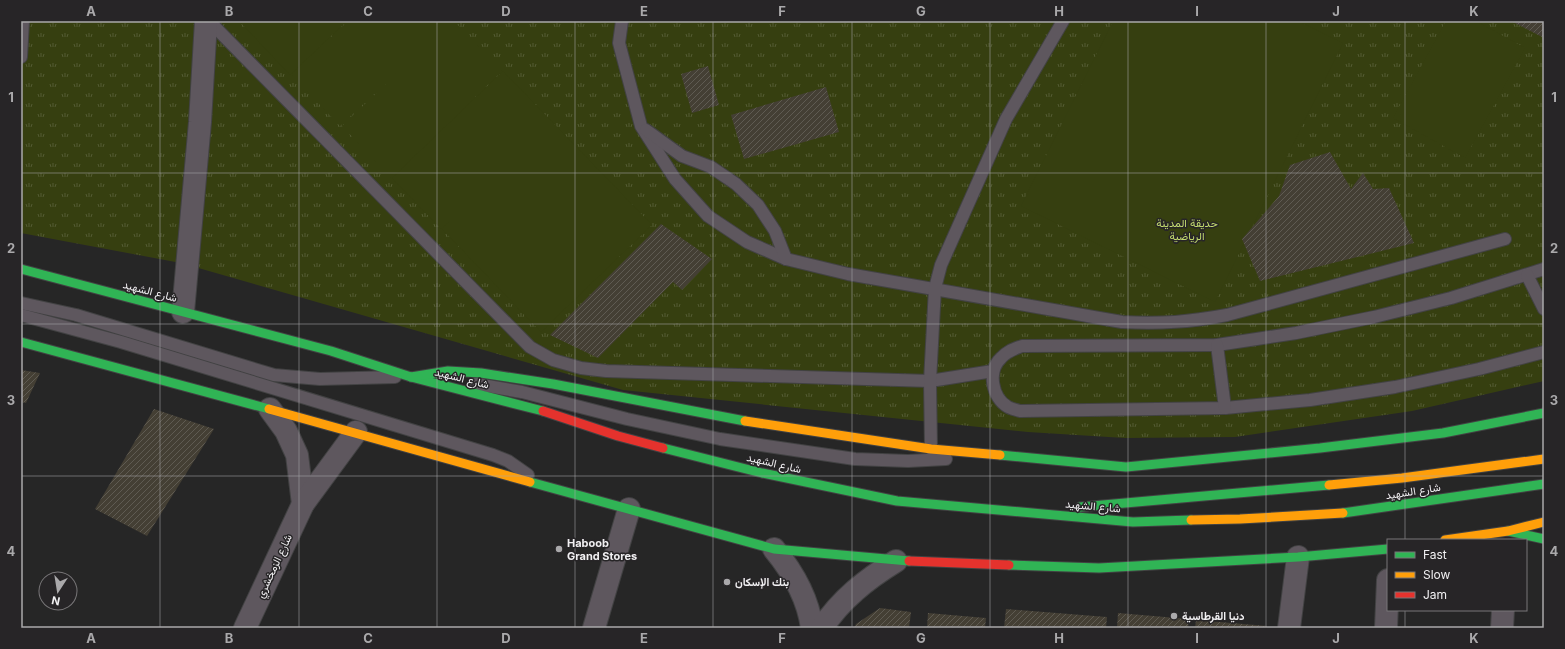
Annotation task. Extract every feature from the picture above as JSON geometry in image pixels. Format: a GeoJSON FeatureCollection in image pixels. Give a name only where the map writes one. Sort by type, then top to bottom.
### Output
{"type":"FeatureCollection","features":[{"type":"Feature","properties":{"kind":"main road","name":"شارع الشهيد"},"geometry":{"type":"LineString","coordinates":[[21,269],[331,352],[411,377],[540,410],[618,436],[762,474],[897,501],[1133,522],[1240,519],[1354,512],[1544,484]]}},
{"type":"Feature","properties":{"kind":"main road"},"geometry":{"type":"LineString","coordinates":[[21,342],[356,432],[774,549],[896,561],[1099,568],[1298,557],[1387,548]]}},
{"type":"Feature","properties":{"kind":"main road"},"geometry":{"type":"LineString","coordinates":[[411,377],[448,371],[481,372],[553,384],[742,420],[931,449],[1126,467],[1320,448],[1443,433],[1544,413]]}},
{"type":"Feature","properties":{"kind":"main road"},"geometry":{"type":"LineString","coordinates":[[1022,512],[1402,478],[1544,459]]}},
{"type":"Feature","properties":{"kind":"main road"},"geometry":{"type":"LineString","coordinates":[[1508,535],[1544,522]]}},
{"type":"Feature","properties":{"kind":"main road"},"geometry":{"type":"LineString","coordinates":[[1458,539],[1508,535],[1544,540]]}},
{"type":"Feature","properties":{"kind":"street"},"geometry":{"type":"LineString","coordinates":[[183,312],[208,21]]}},
{"type":"Feature","properties":{"kind":"street"},"geometry":{"type":"LineString","coordinates":[[270,409],[286,431],[297,455],[304,504]]}},
{"type":"Feature","properties":{"kind":"street","name":"شارع الزمخشري"},"geometry":{"type":"LineString","coordinates":[[245,628],[304,504],[356,432]]}},
{"type":"Feature","properties":{"kind":"street"},"geometry":{"type":"LineString","coordinates":[[594,628],[628,509]]}},
{"type":"Feature","properties":{"kind":"street"},"geometry":{"type":"LineString","coordinates":[[774,549],[787,565],[806,600],[812,628]]}},
{"type":"Feature","properties":{"kind":"street"},"geometry":{"type":"LineString","coordinates":[[1289,628],[1298,557]]}},
{"type":"Feature","properties":{"kind":"street"},"geometry":{"type":"LineString","coordinates":[[822,628],[841,603],[858,587],[896,561]]}},
{"type":"Feature","properties":{"kind":"street"},"geometry":{"type":"LineString","coordinates":[[1386,628],[1387,604]]}},
{"type":"Feature","properties":{"kind":"street"},"geometry":{"type":"LineString","coordinates":[[1502,628],[1503,611]]}},
{"type":"Feature","properties":{"kind":"lane"},"geometry":{"type":"LineString","coordinates":[[21,57],[23,21]]}},
{"type":"Feature","properties":{"kind":"lane"},"geometry":{"type":"LineString","coordinates":[[208,21],[530,347],[553,360],[580,368],[606,371],[930,381],[993,371]]}},
{"type":"Feature","properties":{"kind":"lane"},"geometry":{"type":"LineString","coordinates":[[622,21],[619,44],[640,126],[675,179],[708,216],[747,242],[786,259],[848,274],[935,288],[1122,322],[1157,324],[1192,322],[1227,316],[1505,239]]}},
{"type":"Feature","properties":{"kind":"lane"},"geometry":{"type":"LineString","coordinates":[[931,449],[930,381],[935,288],[941,265],[1006,119],[1063,21]]}},
{"type":"Feature","properties":{"kind":"lane"},"geometry":{"type":"LineString","coordinates":[[640,126],[682,156],[711,167],[736,184],[758,205],[775,231],[786,259]]}},
{"type":"Feature","properties":{"kind":"lane"},"geometry":{"type":"LineString","coordinates":[[1544,269],[1451,298],[1374,317],[1296,333],[1217,344],[1022,346],[1010,350],[999,359],[993,371],[993,384],[998,397],[1008,406],[1020,411],[1225,408],[1310,400],[1395,387],[1479,370],[1544,352]]}},
{"type":"Feature","properties":{"kind":"lane"},"geometry":{"type":"LineString","coordinates":[[1527,275],[1544,310]]}},
{"type":"Feature","properties":{"kind":"lane"},"geometry":{"type":"LineString","coordinates":[[21,303],[76,315],[274,375],[320,380],[411,377],[482,385],[522,392],[720,439],[855,459],[908,461],[997,455]]}},
{"type":"Feature","properties":{"kind":"lane"},"geometry":{"type":"LineString","coordinates":[[21,315],[121,342],[493,455],[508,461],[539,484]]}},
{"type":"Feature","properties":{"kind":"lane"},"geometry":{"type":"LineString","coordinates":[[1217,344],[1225,408]]}},
{"type":"Feature","properties":{"kind":"green space","name":"حديقة المدينة الرياضية"},"geometry":{"type":"Polygon","coordinates":[[[21,21],[1544,21],[1544,381],[1412,411],[1235,437],[1125,438],[1028,432],[623,390],[181,263],[21,233],[21,21]]]}},
{"type":"Feature","properties":{"kind":"green space"},"geometry":{"type":"Polygon","coordinates":[[[244,21],[347,21],[290,75],[241,23],[244,21]]]}},
{"type":"Feature","properties":{"kind":"green space"},"geometry":{"type":"Polygon","coordinates":[[[348,21],[451,21],[340,126],[292,75],[348,21]]]}},
{"type":"Feature","properties":{"kind":"green space"},"geometry":{"type":"Polygon","coordinates":[[[452,21],[454,21],[502,71],[391,178],[342,126],[452,21]]]}},
{"type":"Feature","properties":{"kind":"green space"},"geometry":{"type":"Polygon","coordinates":[[[1113,21],[1298,21],[1343,43],[1215,302],[1021,206],[1113,21]]]}},
{"type":"Feature","properties":{"kind":"green space"},"geometry":{"type":"Polygon","coordinates":[[[1446,21],[1476,21],[1525,48],[1465,158],[1393,118],[1446,21]]]}},
{"type":"Feature","properties":{"kind":"green space"},"geometry":{"type":"Polygon","coordinates":[[[503,71],[652,225],[541,332],[442,229],[450,221],[441,229],[392,178],[503,71]]]}},
{"type":"Feature","properties":{"kind":"building"},"geometry":{"type":"Polygon","coordinates":[[[1511,21],[1544,21],[1544,38],[1511,21]]]}},
{"type":"Feature","properties":{"kind":"building"},"geometry":{"type":"Polygon","coordinates":[[[708,66],[719,105],[692,113],[681,74],[708,66]]]}},
{"type":"Feature","properties":{"kind":"building"},"geometry":{"type":"Polygon","coordinates":[[[826,87],[839,132],[744,159],[731,115],[826,87]]]}},
{"type":"Feature","properties":{"kind":"building"},"geometry":{"type":"Polygon","coordinates":[[[1330,152],[1351,189],[1363,173],[1373,189],[1389,188],[1414,243],[1260,281],[1242,239],[1279,196],[1290,165],[1330,152]]]}},
{"type":"Feature","properties":{"kind":"building"},"geometry":{"type":"Polygon","coordinates":[[[661,224],[712,259],[682,290],[673,282],[598,358],[550,335],[661,224]]]}},
{"type":"Feature","properties":{"kind":"building"},"geometry":{"type":"Polygon","coordinates":[[[21,370],[40,373],[26,403],[21,402],[21,370]]]}},
{"type":"Feature","properties":{"kind":"building"},"geometry":{"type":"Polygon","coordinates":[[[154,409],[214,429],[147,536],[95,509],[154,409]]]}},
{"type":"Feature","properties":{"kind":"building"},"geometry":{"type":"Polygon","coordinates":[[[880,608],[911,612],[909,628],[854,628],[856,624],[880,608]]]}},
{"type":"Feature","properties":{"kind":"building"},"geometry":{"type":"Polygon","coordinates":[[[1006,609],[1107,617],[1106,628],[1004,628],[1006,609]]]}},
{"type":"Feature","properties":{"kind":"building"},"geometry":{"type":"Polygon","coordinates":[[[928,613],[986,618],[985,628],[927,628],[928,613]]]}},
{"type":"Feature","properties":{"kind":"building"},"geometry":{"type":"Polygon","coordinates":[[[1118,613],[1189,619],[1188,628],[1117,628],[1118,613]]]}},
{"type":"Feature","properties":{"kind":"building"},"geometry":{"type":"Polygon","coordinates":[[[1196,620],[1267,626],[1267,628],[1195,628],[1196,620]]]}},
{"type":"Feature","properties":{"kind":"traffic: fast"},"geometry":{"type":"LineString","coordinates":[[21,269],[331,351],[411,377],[543,411]]}},
{"type":"Feature","properties":{"kind":"traffic: fast"},"geometry":{"type":"LineString","coordinates":[[21,342],[269,409]]}},
{"type":"Feature","properties":{"kind":"traffic: fast"},"geometry":{"type":"LineString","coordinates":[[411,377],[448,371],[481,373],[553,384],[745,421]]}},
{"type":"Feature","properties":{"kind":"traffic: fast"},"geometry":{"type":"LineString","coordinates":[[1000,455],[1126,467],[1320,448],[1443,433],[1544,413]]}},
{"type":"Feature","properties":{"kind":"traffic: fast"},"geometry":{"type":"LineString","coordinates":[[663,448],[762,473],[897,501],[1133,522],[1191,520]]}},
{"type":"Feature","properties":{"kind":"traffic: fast"},"geometry":{"type":"LineString","coordinates":[[530,482],[774,549],[909,561]]}},
{"type":"Feature","properties":{"kind":"traffic: fast"},"geometry":{"type":"LineString","coordinates":[[1343,513],[1544,484]]}},
{"type":"Feature","properties":{"kind":"traffic: fast"},"geometry":{"type":"LineString","coordinates":[[1080,507],[1329,485]]}},
{"type":"Feature","properties":{"kind":"traffic: fast"},"geometry":{"type":"LineString","coordinates":[[1508,531],[1544,539]]}},
{"type":"Feature","properties":{"kind":"traffic: fast"},"geometry":{"type":"LineString","coordinates":[[1009,565],[1099,568],[1298,557],[1387,549]]}},
{"type":"Feature","properties":{"kind":"traffic: slow"},"geometry":{"type":"LineString","coordinates":[[269,409],[530,482]]}},
{"type":"Feature","properties":{"kind":"traffic: slow"},"geometry":{"type":"LineString","coordinates":[[745,421],[931,449],[1000,455]]}},
{"type":"Feature","properties":{"kind":"traffic: slow"},"geometry":{"type":"LineString","coordinates":[[1329,485],[1402,478],[1544,459]]}},
{"type":"Feature","properties":{"kind":"traffic: slow"},"geometry":{"type":"LineString","coordinates":[[1191,520],[1240,519],[1343,513]]}},
{"type":"Feature","properties":{"kind":"traffic: slow"},"geometry":{"type":"LineString","coordinates":[[1452,539],[1508,531],[1544,522]]}},
{"type":"Feature","properties":{"kind":"traffic: jam"},"geometry":{"type":"LineString","coordinates":[[543,411],[618,436],[663,448]]}},
{"type":"Feature","properties":{"kind":"traffic: jam"},"geometry":{"type":"LineString","coordinates":[[909,561],[1009,565]]}},
{"type":"Feature","properties":{"kind":"place","name":"Haboob Grand Stores"},"geometry":{"type":"Point","coordinates":[559,549]}},
{"type":"Feature","properties":{"kind":"place","name":"بنك الإسكان"},"geometry":{"type":"Point","coordinates":[727,582]}},
{"type":"Feature","properties":{"kind":"place","name":"دنيا القرطاسية"},"geometry":{"type":"Point","coordinates":[1174,616]}}]}
